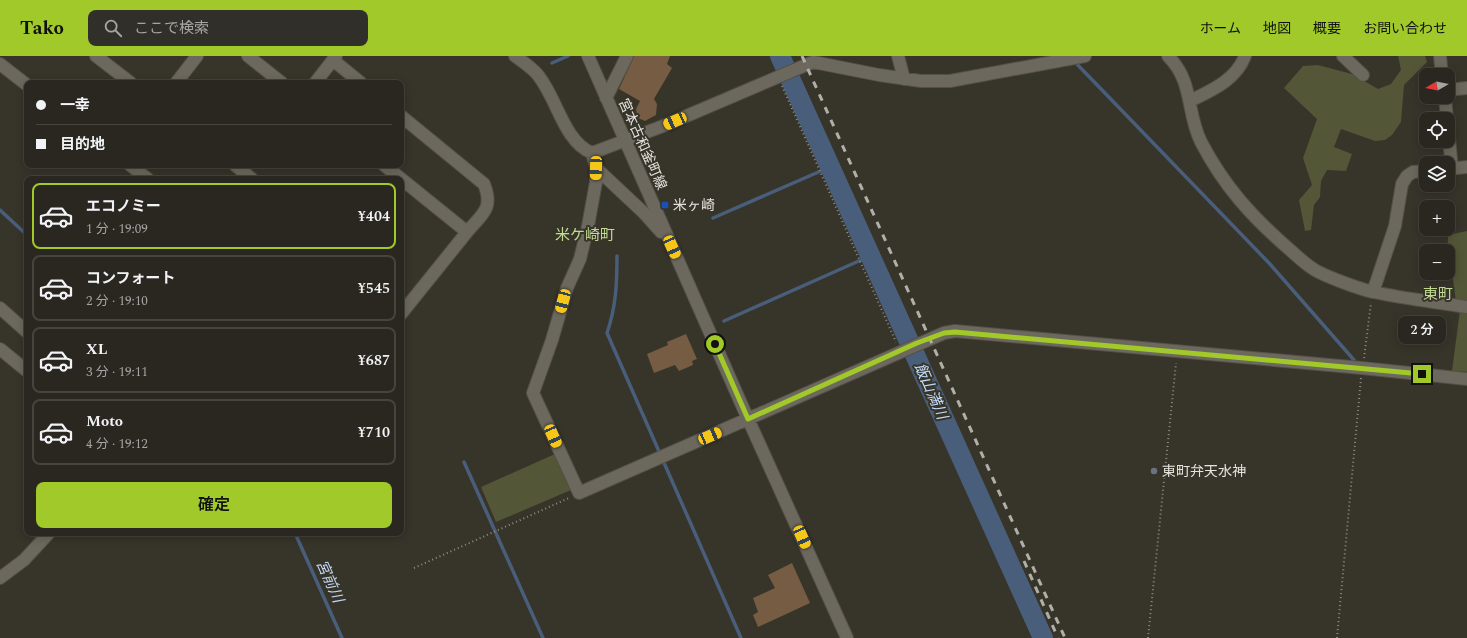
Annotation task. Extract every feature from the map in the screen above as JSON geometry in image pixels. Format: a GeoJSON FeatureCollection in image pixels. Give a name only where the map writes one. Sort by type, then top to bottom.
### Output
{"type":"FeatureCollection","features":[{"type":"Feature","properties":{"kind":"street"},"geometry":{"type":"LineString","coordinates":[[96,56],[127,80]]}},
{"type":"Feature","properties":{"kind":"street"},"geometry":{"type":"LineString","coordinates":[[178,80],[197,56]]}},
{"type":"Feature","properties":{"kind":"street"},"geometry":{"type":"LineString","coordinates":[[248,56],[278,80]]}},
{"type":"Feature","properties":{"kind":"street"},"geometry":{"type":"LineString","coordinates":[[515,56],[537,73],[574,140],[584,150],[592,153],[626,141],[806,64],[819,62],[904,79],[921,81],[950,81],[1085,56]]}},
{"type":"Feature","properties":{"kind":"street","name":"宮本古和釜町線"},"geometry":{"type":"LineString","coordinates":[[588,56],[748,419],[847,638]]}},
{"type":"Feature","properties":{"kind":"street"},"geometry":{"type":"LineString","coordinates":[[606,98],[628,56]]}},
{"type":"Feature","properties":{"kind":"street"},"geometry":{"type":"LineString","coordinates":[[898,56],[904,79]]}},
{"type":"Feature","properties":{"kind":"street"},"geometry":{"type":"LineString","coordinates":[[1168,56],[1181,72],[1190,101],[1195,129],[1216,169],[1234,194],[1273,235],[1312,269],[1373,292],[1467,307]]}},
{"type":"Feature","properties":{"kind":"street"},"geometry":{"type":"LineString","coordinates":[[1190,101],[1224,83],[1241,66],[1245,56]]}},
{"type":"Feature","properties":{"kind":"street"},"geometry":{"type":"LineString","coordinates":[[1343,56],[1363,75]]}},
{"type":"Feature","properties":{"kind":"street"},"geometry":{"type":"LineString","coordinates":[[1440,56],[1441,68]]}},
{"type":"Feature","properties":{"kind":"street"},"geometry":{"type":"LineString","coordinates":[[317,80],[335,58],[358,80]]}},
{"type":"Feature","properties":{"kind":"street"},"geometry":{"type":"LineString","coordinates":[[0,64],[24,83]]}},
{"type":"Feature","properties":{"kind":"street"},"geometry":{"type":"LineString","coordinates":[[1455,89],[1467,88]]}},
{"type":"Feature","properties":{"kind":"street"},"geometry":{"type":"LineString","coordinates":[[404,118],[484,184],[488,194],[488,207],[404,305]]}},
{"type":"Feature","properties":{"kind":"street"},"geometry":{"type":"LineString","coordinates":[[592,153],[600,172],[644,213],[672,247]]}},
{"type":"Feature","properties":{"kind":"street"},"geometry":{"type":"LineString","coordinates":[[1455,168],[1467,167]]}},
{"type":"Feature","properties":{"kind":"street"},"geometry":{"type":"LineString","coordinates":[[134,168],[144,176]]}},
{"type":"Feature","properties":{"kind":"street"},"geometry":{"type":"LineString","coordinates":[[388,168],[398,176]]}},
{"type":"Feature","properties":{"kind":"street"},"geometry":{"type":"LineString","coordinates":[[600,172],[580,259],[567,288],[552,340],[533,393],[579,493],[903,351],[917,343],[944,333],[955,332],[1177,351],[1467,379]]}},
{"type":"Feature","properties":{"kind":"street"},"geometry":{"type":"LineString","coordinates":[[1373,292],[1394,226],[1402,184],[1407,176],[1413,172],[1419,172]]}},
{"type":"Feature","properties":{"kind":"street"},"geometry":{"type":"LineString","coordinates":[[404,181],[467,232]]}},
{"type":"Feature","properties":{"kind":"street"},"geometry":{"type":"LineString","coordinates":[[0,308],[24,329]]}},
{"type":"Feature","properties":{"kind":"street"},"geometry":{"type":"LineString","coordinates":[[0,349],[24,369]]}},
{"type":"Feature","properties":{"kind":"street"},"geometry":{"type":"LineString","coordinates":[[0,578],[24,560],[45,536]]}},
{"type":"Feature","properties":{"kind":"path"},"geometry":{"type":"LineString","coordinates":[[779,76],[903,351]]}},
{"type":"Feature","properties":{"kind":"path"},"geometry":{"type":"LineString","coordinates":[[1336,638],[1362,368],[1373,292]]}},
{"type":"Feature","properties":{"kind":"path"},"geometry":{"type":"LineString","coordinates":[[1148,638],[1177,351]]}},
{"type":"Feature","properties":{"kind":"path"},"geometry":{"type":"LineString","coordinates":[[414,568],[579,493]]}},
{"type":"Feature","properties":{"kind":"green space"},"geometry":{"type":"Polygon","coordinates":[[[1398,56],[1425,56],[1427,62],[1419,68],[1419,70],[1404,85],[1401,122],[1392,135],[1385,140],[1375,141],[1341,129],[1334,147],[1352,154],[1346,171],[1327,170],[1321,181],[1320,197],[1314,205],[1311,230],[1305,231],[1299,200],[1312,185],[1303,158],[1317,119],[1284,88],[1303,66],[1318,65],[1352,74],[1378,89],[1391,84],[1401,70],[1398,56]]]}},
{"type":"Feature","properties":{"kind":"green space"},"geometry":{"type":"Polygon","coordinates":[[[1467,231],[1467,303],[1456,302],[1453,280],[1455,280],[1455,244],[1448,244],[1448,236],[1455,236],[1455,234],[1467,231]]]}},
{"type":"Feature","properties":{"kind":"green space"},"geometry":{"type":"Polygon","coordinates":[[[1460,310],[1467,312],[1467,372],[1452,371],[1460,310]]]}},
{"type":"Feature","properties":{"kind":"green space"},"geometry":{"type":"Polygon","coordinates":[[[555,454],[571,490],[496,522],[481,487],[555,454]]]}},
{"type":"Feature","properties":{"kind":"building"},"geometry":{"type":"Polygon","coordinates":[[[634,56],[670,56],[667,64],[672,68],[654,99],[657,104],[656,115],[645,121],[638,118],[637,115],[636,109],[640,101],[619,89],[634,56]]]}},
{"type":"Feature","properties":{"kind":"building"},"geometry":{"type":"Polygon","coordinates":[[[686,334],[697,359],[692,361],[693,365],[679,371],[675,365],[654,373],[647,354],[668,345],[667,342],[686,334]]]}},
{"type":"Feature","properties":{"kind":"building"},"geometry":{"type":"Polygon","coordinates":[[[792,563],[810,603],[758,627],[753,615],[758,612],[753,598],[775,588],[768,575],[792,563]]]}},
{"type":"Feature","properties":{"kind":"waterway"},"geometry":{"type":"LineString","coordinates":[[552,63],[568,56]]}},
{"type":"Feature","properties":{"kind":"waterway","name":"飯山満川"},"geometry":{"type":"LineString","coordinates":[[780,56],[1043,638]]}},
{"type":"Feature","properties":{"kind":"waterway"},"geometry":{"type":"LineString","coordinates":[[1073,60],[1269,263],[1354,360]]}},
{"type":"Feature","properties":{"kind":"waterway"},"geometry":{"type":"LineString","coordinates":[[713,218],[830,167]]}},
{"type":"Feature","properties":{"kind":"waterway","name":"宮前川"},"geometry":{"type":"LineString","coordinates":[[0,210],[24,232]]}},
{"type":"Feature","properties":{"kind":"waterway"},"geometry":{"type":"LineString","coordinates":[[617,256],[615,295],[607,333],[741,638]]}},
{"type":"Feature","properties":{"kind":"waterway"},"geometry":{"type":"LineString","coordinates":[[724,321],[870,256]]}},
{"type":"Feature","properties":{"kind":"waterway"},"geometry":{"type":"LineString","coordinates":[[464,462],[543,638]]}},
{"type":"Feature","properties":{"kind":"waterway","name":"宮前川"},"geometry":{"type":"LineString","coordinates":[[296,536],[342,638]]}},
{"type":"Feature","properties":{"kind":"railway"},"geometry":{"type":"LineString","coordinates":[[802,56],[1065,638]]}},
{"type":"Feature","properties":{"kind":"railway"},"geometry":{"type":"LineString","coordinates":[[1024,561],[1058,638]]}},
{"type":"Feature","properties":{"kind":"place","name":"米ヶ崎"},"geometry":{"type":"Point","coordinates":[665,205]}},
{"type":"Feature","properties":{"kind":"place","name":"東町弁天水神"},"geometry":{"type":"Point","coordinates":[1154,471]}},
{"type":"Feature","properties":{"kind":"district","name":"米ケ崎町"},"geometry":{"type":"Point","coordinates":[585,235]}},
{"type":"Feature","properties":{"kind":"district","name":"東町"},"geometry":{"type":"Point","coordinates":[1438,294]}},
{"type":"Feature","properties":{"kind":"route"},"geometry":{"type":"LineString","coordinates":[[715,344],[748,419],[900,352],[917,343],[944,333],[955,332],[1422,374]]}}]}
